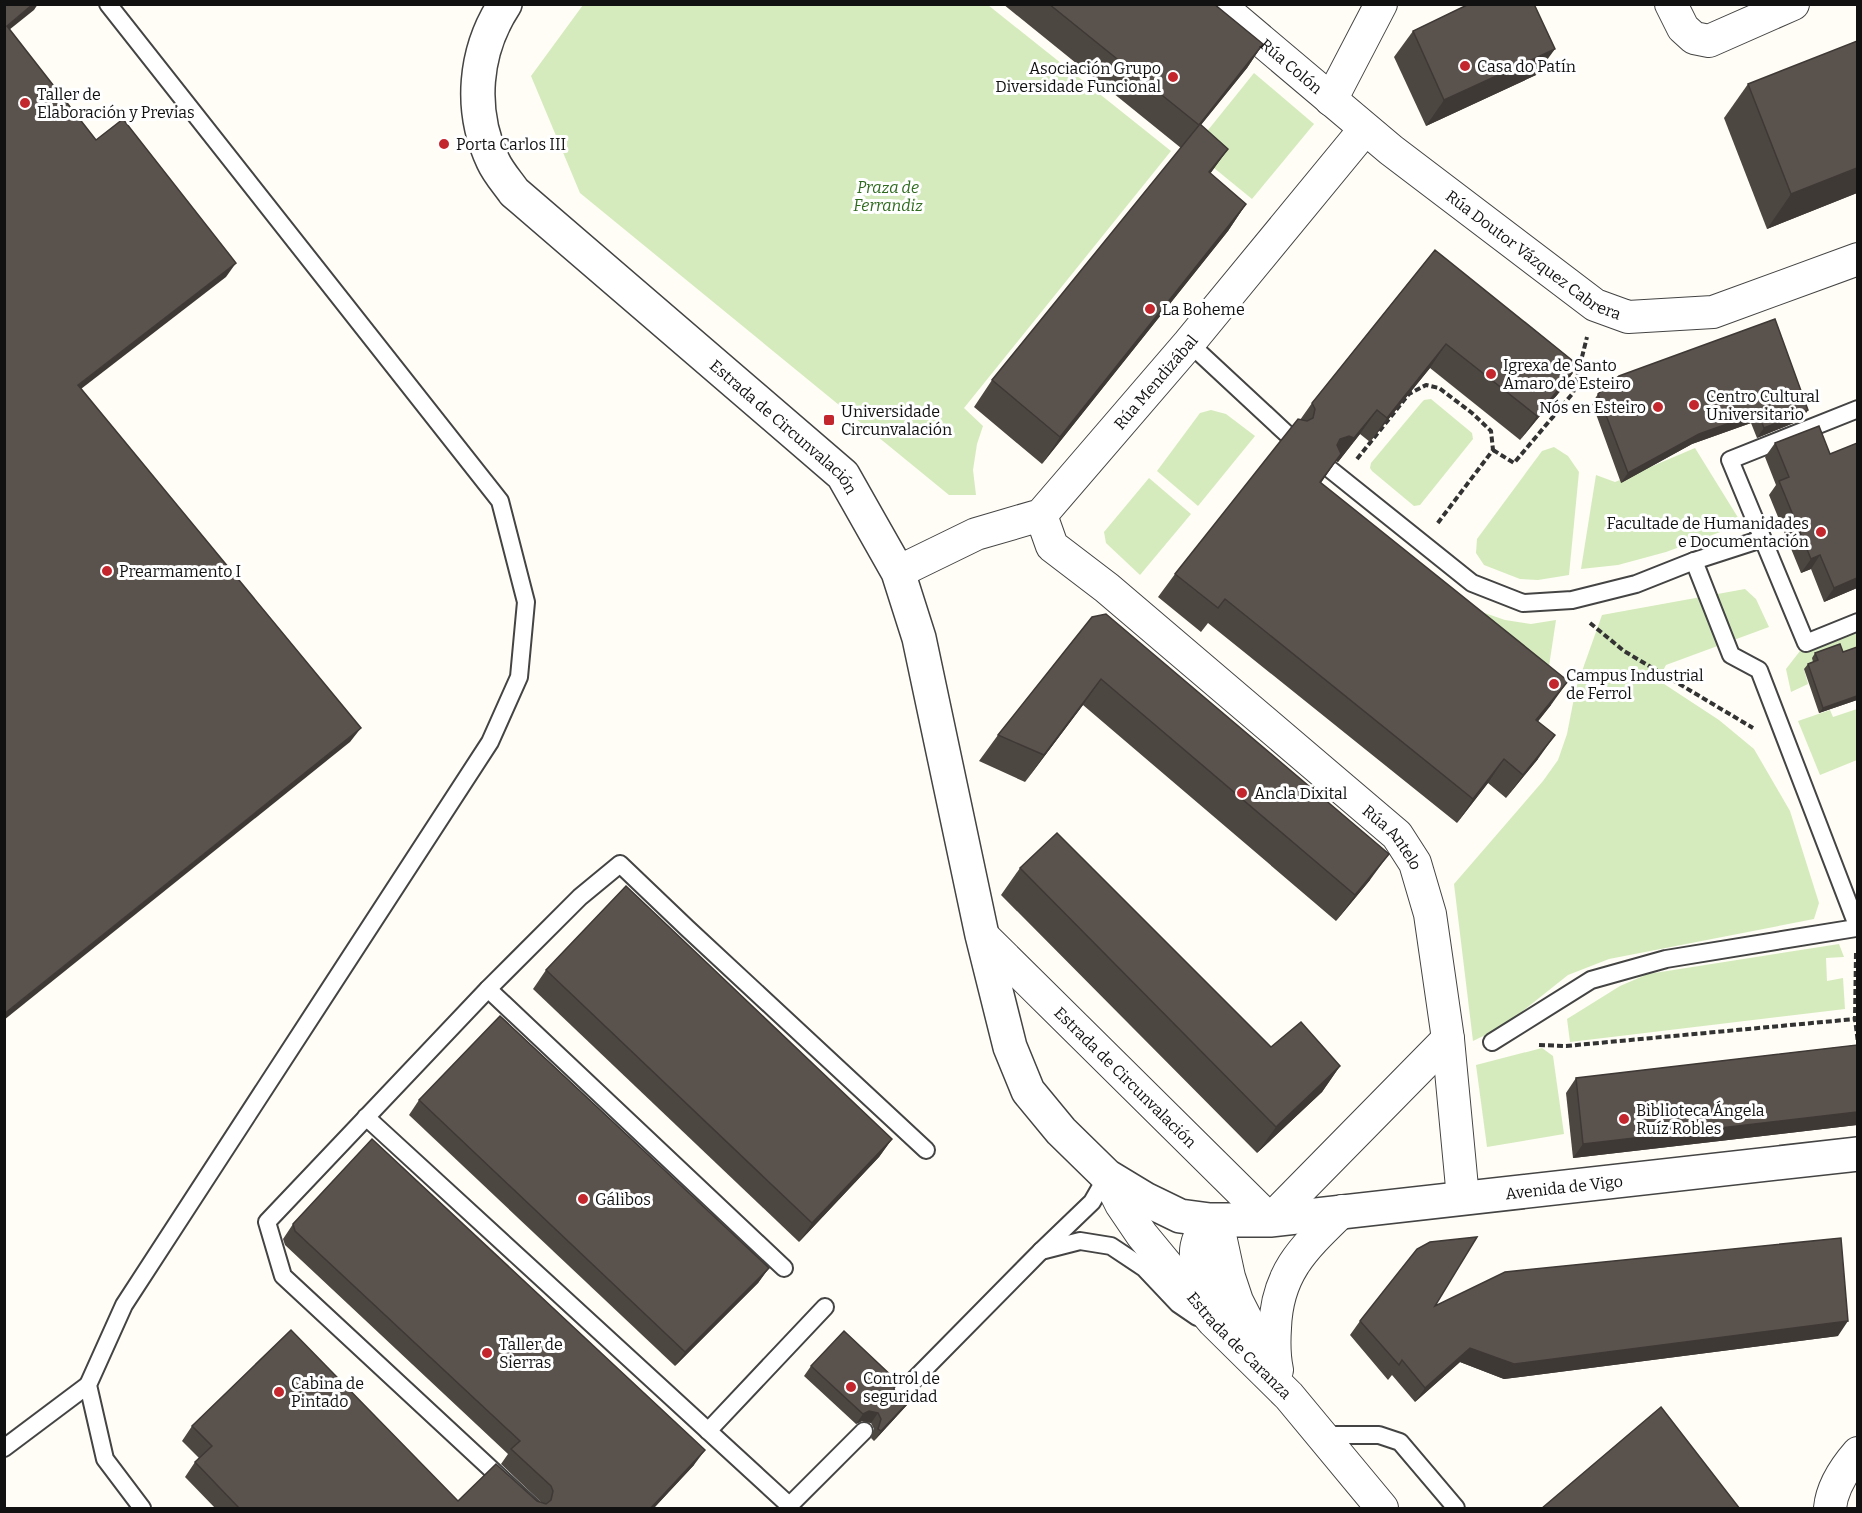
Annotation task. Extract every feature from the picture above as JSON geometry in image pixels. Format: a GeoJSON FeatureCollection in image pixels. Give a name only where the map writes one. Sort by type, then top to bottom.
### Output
{"type":"FeatureCollection","features":[{"type":"Feature","properties":{"kind":"street","name":"Estrada de Circunvalación"},"geometry":{"type":"LineString","coordinates":[[505,4],[492,23],[481,58],[477,100],[481,133],[494,163],[514,192],[843,476],[898,572],[919,638],[982,935],[1010,1047],[1028,1091],[1061,1131],[1107,1176]]}},
{"type":"Feature","properties":{"kind":"street","name":"Rúa Colón"},"geometry":{"type":"LineString","coordinates":[[1218,4],[1365,129]]}},
{"type":"Feature","properties":{"kind":"street"},"geometry":{"type":"LineString","coordinates":[[1331,100],[1381,4]]}},
{"type":"Feature","properties":{"kind":"street"},"geometry":{"type":"LineString","coordinates":[[1671,4],[1683,28],[1694,38],[1709,40],[1793,4]]}},
{"type":"Feature","properties":{"kind":"street","name":"Rúa Doutor Vázquez Cabrera"},"geometry":{"type":"LineString","coordinates":[[1365,129],[1595,305],[1628,317],[1713,312],[1857,259]]}},
{"type":"Feature","properties":{"kind":"street","name":"Rúa Mendizábal"},"geometry":{"type":"LineString","coordinates":[[1041,515],[1189,343],[1365,129]]}},
{"type":"Feature","properties":{"kind":"street"},"geometry":{"type":"LineString","coordinates":[[898,572],[976,534],[1041,515]]}},
{"type":"Feature","properties":{"kind":"street","name":"Rúa Antelo"},"geometry":{"type":"LineString","coordinates":[[1041,515],[1052,546],[1107,588],[1397,835],[1415,863],[1430,914],[1448,1039],[1463,1198]]}},
{"type":"Feature","properties":{"kind":"street","name":"Estrada de Circunvalación"},"geometry":{"type":"LineString","coordinates":[[982,935],[1270,1220]]}},
{"type":"Feature","properties":{"kind":"street"},"geometry":{"type":"LineString","coordinates":[[1270,1220],[1448,1039]]}},
{"type":"Feature","properties":{"kind":"street","name":"Avenida de Vigo"},"geometry":{"type":"LineString","coordinates":[[1107,1176],[1145,1199],[1180,1216],[1210,1220],[1270,1220],[1857,1154]]}},
{"type":"Feature","properties":{"kind":"street","name":"Estrada de Caranza"},"geometry":{"type":"LineString","coordinates":[[1107,1176],[1143,1235],[1214,1321],[1240,1349],[1284,1388],[1382,1509]]}},
{"type":"Feature","properties":{"kind":"street"},"geometry":{"type":"LineString","coordinates":[[1284,1388],[1274,1358],[1275,1312],[1282,1284],[1296,1259],[1342,1211]]}},
{"type":"Feature","properties":{"kind":"street"},"geometry":{"type":"LineString","coordinates":[[1214,1321],[1208,1292],[1197,1268],[1196,1254],[1200,1232],[1210,1220],[1221,1240],[1237,1301],[1284,1388]]}},
{"type":"Feature","properties":{"kind":"street"},"geometry":{"type":"LineString","coordinates":[[1830,1509],[1831,1498],[1844,1469],[1857,1453]]}},
{"type":"Feature","properties":{"kind":"lane"},"geometry":{"type":"LineString","coordinates":[[4,1448],[88,1385],[124,1305],[490,742],[519,677],[526,602],[500,501],[108,4]]}},
{"type":"Feature","properties":{"kind":"lane"},"geometry":{"type":"LineString","coordinates":[[1189,343],[1288,435]]}},
{"type":"Feature","properties":{"kind":"lane"},"geometry":{"type":"LineString","coordinates":[[1857,409],[1730,460],[1806,643],[1857,622]]}},
{"type":"Feature","properties":{"kind":"lane"},"geometry":{"type":"LineString","coordinates":[[1336,474],[1472,583],[1523,603],[1572,600],[1636,584],[1694,561],[1762,539]]}},
{"type":"Feature","properties":{"kind":"lane"},"geometry":{"type":"LineString","coordinates":[[1492,1042],[1591,980],[1666,959],[1857,928],[1759,670],[1731,655],[1694,561]]}},
{"type":"Feature","properties":{"kind":"lane"},"geometry":{"type":"LineString","coordinates":[[533,1509],[283,1276],[267,1222],[488,989],[580,897],[620,864],[926,1150]]}},
{"type":"Feature","properties":{"kind":"lane"},"geometry":{"type":"LineString","coordinates":[[488,989],[784,1268]]}},
{"type":"Feature","properties":{"kind":"lane"},"geometry":{"type":"LineString","coordinates":[[366,1117],[788,1507],[864,1431]]}},
{"type":"Feature","properties":{"kind":"lane"},"geometry":{"type":"LineString","coordinates":[[897,1397],[1092,1202],[1107,1176]]}},
{"type":"Feature","properties":{"kind":"lane"},"geometry":{"type":"LineString","coordinates":[[1040,1252],[1080,1241],[1111,1246],[1144,1268],[1178,1304],[1240,1349]]}},
{"type":"Feature","properties":{"kind":"lane"},"geometry":{"type":"LineString","coordinates":[[708,1431],[825,1307]]}},
{"type":"Feature","properties":{"kind":"lane"},"geometry":{"type":"LineString","coordinates":[[88,1385],[105,1459],[142,1509]]}},
{"type":"Feature","properties":{"kind":"lane"},"geometry":{"type":"LineString","coordinates":[[1321,1436],[1379,1435],[1400,1442],[1456,1509]]}},
{"type":"Feature","properties":{"kind":"path"},"geometry":{"type":"LineString","coordinates":[[1493,450],[1514,463],[1573,393],[1595,305]]}},
{"type":"Feature","properties":{"kind":"path"},"geometry":{"type":"LineString","coordinates":[[1336,474],[1409,394],[1425,385],[1439,388],[1479,419],[1491,431],[1493,450],[1422,543]]}},
{"type":"Feature","properties":{"kind":"path"},"geometry":{"type":"LineString","coordinates":[[1562,600],[1624,651],[1788,749]]}},
{"type":"Feature","properties":{"kind":"path"},"geometry":{"type":"LineString","coordinates":[[1857,928],[1855,1019],[1857,1043]]}},
{"type":"Feature","properties":{"kind":"path"},"geometry":{"type":"LineString","coordinates":[[1492,1042],[1566,1046],[1855,1019]]}},
{"type":"Feature","properties":{"kind":"green space","name":"Praza de Ferrandiz"},"geometry":{"type":"Polygon","coordinates":[[[583,5],[988,5],[1171,151],[964,408],[983,426],[977,444],[973,470],[976,495],[949,495],[580,193],[531,76],[583,5]]]}},
{"type":"Feature","properties":{"kind":"green space"},"geometry":{"type":"Polygon","coordinates":[[[1254,73],[1314,124],[1252,199],[1192,150],[1254,73]]]}},
{"type":"Feature","properties":{"kind":"green space"},"geometry":{"type":"Polygon","coordinates":[[[1431,399],[1472,433],[1473,439],[1420,505],[1414,506],[1370,468],[1371,463],[1422,402],[1431,399]]]}},
{"type":"Feature","properties":{"kind":"green space"},"geometry":{"type":"Polygon","coordinates":[[[1211,410],[1226,414],[1255,436],[1198,506],[1157,471],[1200,413],[1211,410]]]}},
{"type":"Feature","properties":{"kind":"green space"},"geometry":{"type":"Polygon","coordinates":[[[1554,447],[1568,456],[1579,472],[1569,575],[1538,580],[1520,579],[1484,565],[1476,553],[1477,539],[1542,451],[1554,447]]]}},
{"type":"Feature","properties":{"kind":"green space"},"geometry":{"type":"Polygon","coordinates":[[[1695,448],[1742,524],[1666,552],[1618,565],[1581,569],[1596,475],[1615,482],[1695,448]]]}},
{"type":"Feature","properties":{"kind":"green space"},"geometry":{"type":"Polygon","coordinates":[[[1149,478],[1191,514],[1140,575],[1106,543],[1104,532],[1149,478]]]}},
{"type":"Feature","properties":{"kind":"green space"},"geometry":{"type":"Polygon","coordinates":[[[1745,589],[1756,599],[1769,627],[1666,665],[1658,680],[1719,720],[1754,749],[1790,811],[1819,903],[1814,919],[1609,959],[1568,975],[1504,1026],[1473,1041],[1454,884],[1543,781],[1558,760],[1567,734],[1576,688],[1602,615],[1745,589]]]}},
{"type":"Feature","properties":{"kind":"green space"},"geometry":{"type":"Polygon","coordinates":[[[1476,610],[1505,620],[1531,624],[1556,620],[1544,699],[1476,610]]]}},
{"type":"Feature","properties":{"kind":"green space"},"geometry":{"type":"Polygon","coordinates":[[[1857,630],[1857,650],[1804,669],[1808,684],[1791,692],[1786,669],[1800,651],[1857,630]]]}},
{"type":"Feature","properties":{"kind":"green space"},"geometry":{"type":"Polygon","coordinates":[[[1857,709],[1857,760],[1820,775],[1798,721],[1830,710],[1833,717],[1857,709]]]}},
{"type":"Feature","properties":{"kind":"green space"},"geometry":{"type":"Polygon","coordinates":[[[1839,944],[1844,957],[1826,958],[1827,981],[1843,978],[1845,1009],[1570,1042],[1567,1019],[1620,986],[1648,974],[1839,944]]]}},
{"type":"Feature","properties":{"kind":"green space"},"geometry":{"type":"Polygon","coordinates":[[[1542,1048],[1553,1056],[1564,1134],[1487,1147],[1476,1065],[1542,1048]]]}},
{"type":"Feature","properties":{"kind":"building","name":"Prearmamento I"},"geometry":{"type":"Polygon","coordinates":[[[4,4],[33,4],[7,26],[96,140],[123,119],[236,263],[78,385],[361,728],[4,1014],[4,4]]]}},
{"type":"Feature","properties":{"kind":"building"},"geometry":{"type":"Polygon","coordinates":[[[1049,4],[1214,4],[1263,44],[1199,125],[1049,4]]]}},
{"type":"Feature","properties":{"kind":"building","name":"Casa do Patín"},"geometry":{"type":"Polygon","coordinates":[[[1469,4],[1534,4],[1555,49],[1444,100],[1413,31],[1469,4]]]}},
{"type":"Feature","properties":{"kind":"building"},"geometry":{"type":"Polygon","coordinates":[[[1857,41],[1857,168],[1791,194],[1748,84],[1857,41]]]}},
{"type":"Feature","properties":{"kind":"building"},"geometry":{"type":"Polygon","coordinates":[[[1200,124],[1228,149],[1209,172],[1246,204],[1060,437],[992,380],[1200,124]]]}},
{"type":"Feature","properties":{"kind":"building"},"geometry":{"type":"Polygon","coordinates":[[[1435,250],[1578,365],[1537,416],[1446,344],[1387,418],[1377,410],[1354,438],[1349,436],[1340,439],[1337,445],[1341,454],[1320,482],[1568,681],[1536,720],[1555,735],[1523,775],[1504,759],[1473,799],[1225,599],[1218,608],[1175,574],[1298,419],[1307,421],[1313,418],[1315,409],[1312,403],[1435,250]]]}},
{"type":"Feature","properties":{"kind":"building","name":"Centro Cultural Universitario"},"geometry":{"type":"Polygon","coordinates":[[[1775,319],[1808,410],[1764,428],[1758,413],[1699,434],[1628,473],[1598,394],[1619,376],[1775,319]]]}},
{"type":"Feature","properties":{"kind":"building","name":"Facultade de Humanidades e Documentación"},"geometry":{"type":"Polygon","coordinates":[[[1819,426],[1830,454],[1857,443],[1857,578],[1834,588],[1820,555],[1811,559],[1779,481],[1789,477],[1775,443],[1819,426]]]}},
{"type":"Feature","properties":{"kind":"building"},"geometry":{"type":"Polygon","coordinates":[[[1106,614],[1389,854],[1355,895],[1101,679],[1044,755],[998,735],[1092,617],[1106,614]]]}},
{"type":"Feature","properties":{"kind":"building"},"geometry":{"type":"Polygon","coordinates":[[[1840,644],[1843,652],[1857,647],[1857,696],[1823,708],[1808,664],[1818,660],[1815,653],[1840,644]]]}},
{"type":"Feature","properties":{"kind":"building"},"geometry":{"type":"Polygon","coordinates":[[[1057,833],[1271,1047],[1301,1022],[1340,1066],[1276,1127],[1020,868],[1057,833]]]}},
{"type":"Feature","properties":{"kind":"building"},"geometry":{"type":"Polygon","coordinates":[[[626,886],[892,1139],[812,1223],[546,970],[626,886]]]}},
{"type":"Feature","properties":{"kind":"building","name":"Gálibos"},"geometry":{"type":"Polygon","coordinates":[[[500,1016],[769,1268],[685,1352],[419,1100],[500,1016]]]}},
{"type":"Feature","properties":{"kind":"building"},"geometry":{"type":"Polygon","coordinates":[[[1857,1045],[1857,1112],[1583,1144],[1576,1078],[1857,1045]]]}},
{"type":"Feature","properties":{"kind":"building"},"geometry":{"type":"Polygon","coordinates":[[[372,1139],[705,1450],[650,1509],[240,1509],[195,1462],[212,1446],[192,1426],[291,1330],[458,1501],[496,1464],[537,1501],[546,1504],[551,1500],[553,1491],[551,1486],[511,1449],[520,1441],[295,1231],[293,1224],[372,1139]]]}},
{"type":"Feature","properties":{"kind":"building"},"geometry":{"type":"Polygon","coordinates":[[[1477,1237],[1435,1306],[1505,1272],[1841,1238],[1848,1321],[1514,1364],[1470,1348],[1425,1388],[1402,1360],[1399,1365],[1360,1321],[1417,1249],[1430,1242],[1477,1237]]]}},
{"type":"Feature","properties":{"kind":"building","name":"Control de seguridad"},"geometry":{"type":"Polygon","coordinates":[[[844,1331],[896,1380],[894,1389],[897,1395],[907,1397],[912,1394],[914,1396],[881,1431],[878,1429],[881,1419],[878,1413],[869,1411],[863,1414],[811,1366],[844,1331]]]}},
{"type":"Feature","properties":{"kind":"building"},"geometry":{"type":"Polygon","coordinates":[[[1661,1407],[1740,1509],[1541,1509],[1661,1407]]]}},
{"type":"Feature","properties":{"kind":"place","name":"Casa do Patín"},"geometry":{"type":"Point","coordinates":[1465,66]}},
{"type":"Feature","properties":{"kind":"place","name":"Asociación Grupo Diversidade Funcional"},"geometry":{"type":"Point","coordinates":[1173,77]}},
{"type":"Feature","properties":{"kind":"place","name":"Taller de Elaboración y Previas"},"geometry":{"type":"Point","coordinates":[25,103]}},
{"type":"Feature","properties":{"kind":"place","name":"Porta Carlos III"},"geometry":{"type":"Point","coordinates":[444,144]}},
{"type":"Feature","properties":{"kind":"place","name":"La Boheme"},"geometry":{"type":"Point","coordinates":[1150,309]}},
{"type":"Feature","properties":{"kind":"place","name":"Igrexa de Santo Amaro de Esteiro"},"geometry":{"type":"Point","coordinates":[1491,374]}},
{"type":"Feature","properties":{"kind":"place","name":"Centro Cultural Universitario"},"geometry":{"type":"Point","coordinates":[1694,405]}},
{"type":"Feature","properties":{"kind":"place","name":"Nós en Esteiro"},"geometry":{"type":"Point","coordinates":[1658,407]}},
{"type":"Feature","properties":{"kind":"place","name":"Universidade Circunvalación"},"geometry":{"type":"Point","coordinates":[829,420]}},
{"type":"Feature","properties":{"kind":"place","name":"Facultade de Humanidades e Documentación"},"geometry":{"type":"Point","coordinates":[1821,532]}},
{"type":"Feature","properties":{"kind":"place","name":"Prearmamento I"},"geometry":{"type":"Point","coordinates":[107,571]}},
{"type":"Feature","properties":{"kind":"place","name":"Campus Industrial de Ferrol"},"geometry":{"type":"Point","coordinates":[1554,684]}},
{"type":"Feature","properties":{"kind":"place","name":"Ancla Dixital"},"geometry":{"type":"Point","coordinates":[1242,793]}},
{"type":"Feature","properties":{"kind":"place","name":"Biblioteca Ángela Ruíz Robles"},"geometry":{"type":"Point","coordinates":[1624,1119]}},
{"type":"Feature","properties":{"kind":"place","name":"Gálibos"},"geometry":{"type":"Point","coordinates":[583,1199]}},
{"type":"Feature","properties":{"kind":"place","name":"Taller de Sierras"},"geometry":{"type":"Point","coordinates":[487,1353]}},
{"type":"Feature","properties":{"kind":"place","name":"Control de seguridad"},"geometry":{"type":"Point","coordinates":[851,1387]}},
{"type":"Feature","properties":{"kind":"place","name":"Cabina de Pintado"},"geometry":{"type":"Point","coordinates":[279,1392]}}]}
